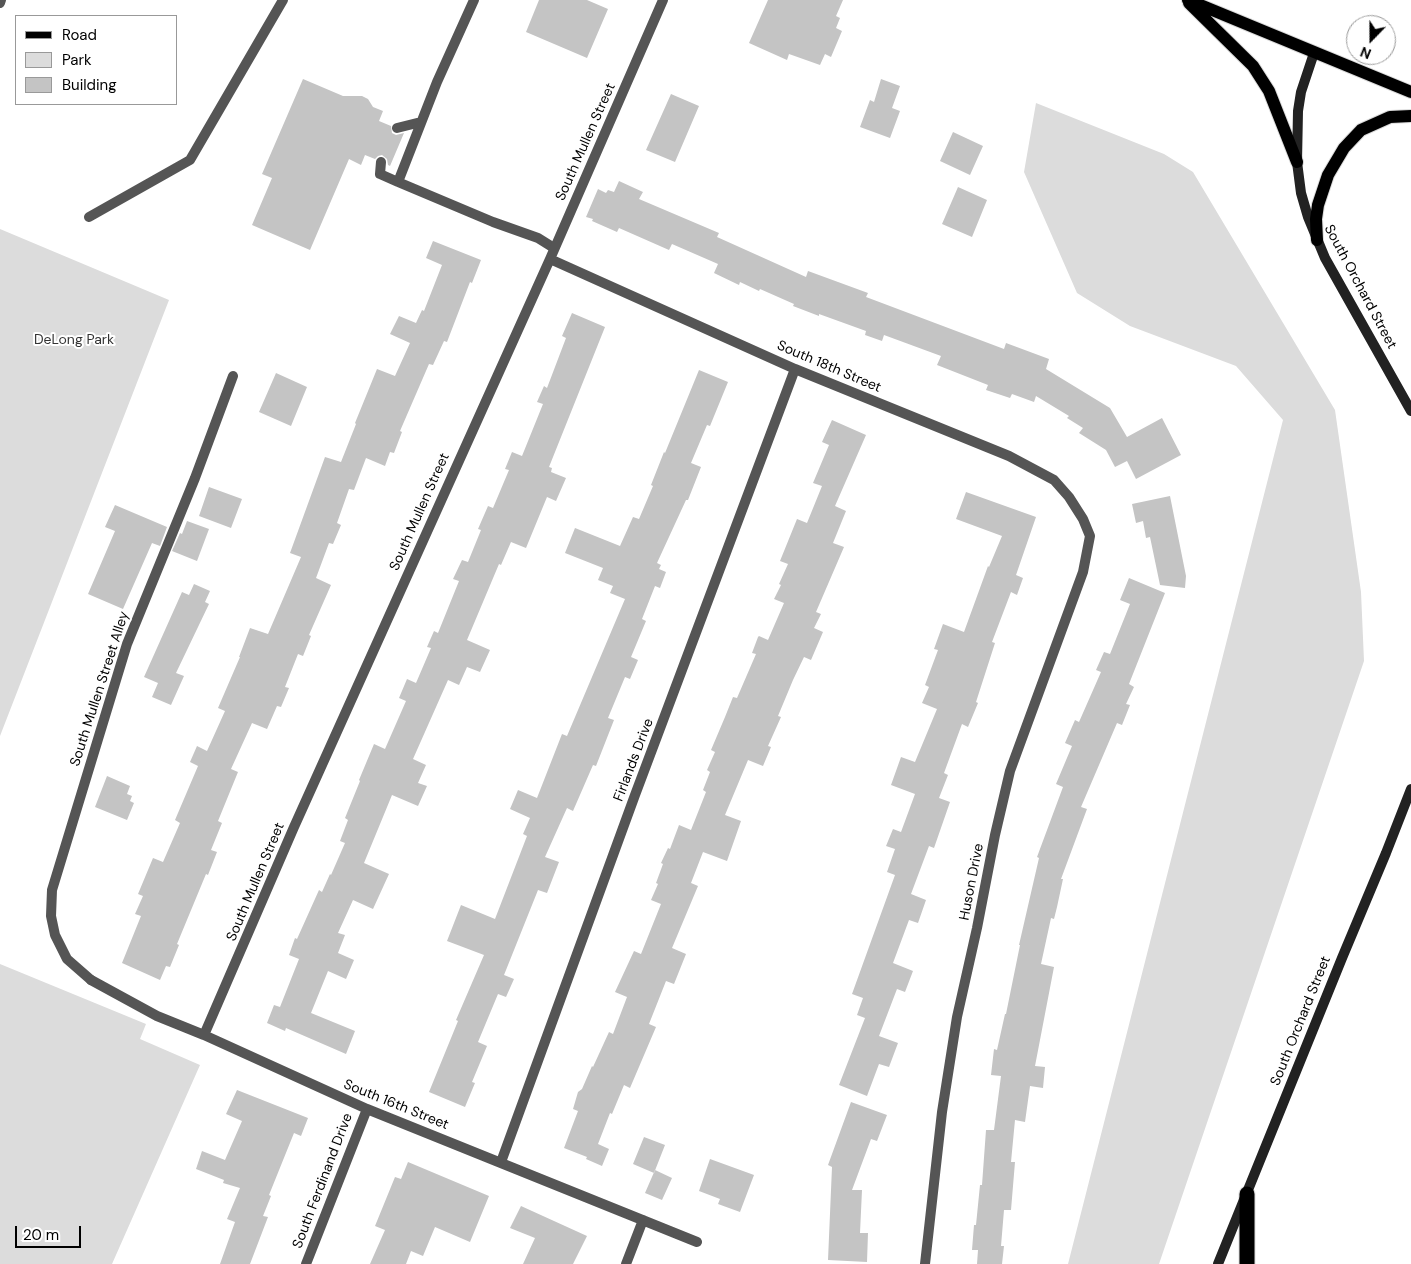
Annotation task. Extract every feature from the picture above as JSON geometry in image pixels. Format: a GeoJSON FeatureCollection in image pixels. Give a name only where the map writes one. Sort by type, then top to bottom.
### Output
{"type":"FeatureCollection","features":[{"type":"Feature","properties":{"kind":"highway"},"geometry":{"type":"LineString","coordinates":[[1246,1194],[1248,1264]]}},
{"type":"Feature","properties":{"kind":"main road"},"geometry":{"type":"LineString","coordinates":[[1186,0],[1411,92]]}},
{"type":"Feature","properties":{"kind":"main road"},"geometry":{"type":"LineString","coordinates":[[1186,0],[1253,66],[1269,91],[1297,162]]}},
{"type":"Feature","properties":{"kind":"main road","name":"South Orchard Street"},"geometry":{"type":"LineString","coordinates":[[1314,53],[1301,92],[1297,162],[1301,194],[1308,217],[1325,258],[1411,411]]}},
{"type":"Feature","properties":{"kind":"main road"},"geometry":{"type":"LineString","coordinates":[[1317,240],[1316,219],[1318,205],[1328,175],[1344,148],[1360,130],[1390,118],[1411,116]]}},
{"type":"Feature","properties":{"kind":"main road","name":"South Orchard Street"},"geometry":{"type":"LineString","coordinates":[[1218,1264],[1411,789]]}},
{"type":"Feature","properties":{"kind":"street"},"geometry":{"type":"LineString","coordinates":[[89,217],[190,160],[282,0]]}},
{"type":"Feature","properties":{"kind":"street"},"geometry":{"type":"LineString","coordinates":[[398,182],[437,82],[474,0]]}},
{"type":"Feature","properties":{"kind":"street","name":"South Mullen Street"},"geometry":{"type":"LineString","coordinates":[[204,1035],[314,783],[550,259],[663,0]]}},
{"type":"Feature","properties":{"kind":"street"},"geometry":{"type":"LineString","coordinates":[[397,128],[422,122]]}},
{"type":"Feature","properties":{"kind":"street"},"geometry":{"type":"LineString","coordinates":[[381,162],[380,174],[493,222],[538,238],[554,248]]}},
{"type":"Feature","properties":{"kind":"street","name":"South 18th Street"},"geometry":{"type":"LineString","coordinates":[[550,259],[795,369],[1009,456],[1054,480],[1069,497],[1083,519]]}},
{"type":"Feature","properties":{"kind":"street","name":"Firlands Drive"},"geometry":{"type":"LineString","coordinates":[[501,1162],[635,795],[795,369]]}},
{"type":"Feature","properties":{"kind":"street","name":"South Mullen Street Alley"},"geometry":{"type":"LineString","coordinates":[[91,980],[67,959],[55,935],[51,916],[52,890],[127,644],[195,478],[233,376]]}},
{"type":"Feature","properties":{"kind":"street","name":"Huson Drive"},"geometry":{"type":"LineString","coordinates":[[925,1264],[942,1112],[957,1017],[1010,771],[1083,572],[1090,536],[1083,519]]}},
{"type":"Feature","properties":{"kind":"street","name":"South 16th Street"},"geometry":{"type":"LineString","coordinates":[[91,980],[157,1016],[204,1035],[367,1109],[697,1242]]}},
{"type":"Feature","properties":{"kind":"street","name":"South Ferdinand Drive"},"geometry":{"type":"LineString","coordinates":[[306,1264],[367,1109]]}},
{"type":"Feature","properties":{"kind":"street"},"geometry":{"type":"LineString","coordinates":[[626,1264],[643,1220]]}},
{"type":"Feature","properties":{"kind":"green space"},"geometry":{"type":"Polygon","coordinates":[[[1036,103],[1164,154],[1193,172],[1335,410],[1361,592],[1364,661],[1159,1264],[1068,1264],[1283,420],[1236,366],[1130,326],[1077,293],[1024,172],[1036,103]]]}},
{"type":"Feature","properties":{"kind":"green space","name":"DeLong Park"},"geometry":{"type":"Polygon","coordinates":[[[0,229],[169,300],[0,736],[0,229]]]}},
{"type":"Feature","properties":{"kind":"green space"},"geometry":{"type":"Polygon","coordinates":[[[0,964],[146,1024],[140,1039],[200,1065],[112,1264],[0,1264],[0,964]]]}},
{"type":"Feature","properties":{"kind":"building"},"geometry":{"type":"Polygon","coordinates":[[[539,0],[587,0],[608,9],[587,58],[526,32],[539,0]]]}},
{"type":"Feature","properties":{"kind":"building"},"geometry":{"type":"Polygon","coordinates":[[[768,0],[843,0],[836,16],[840,18],[836,28],[842,31],[831,57],[825,54],[820,65],[789,54],[787,60],[749,43],[768,0]]]}},
{"type":"Feature","properties":{"kind":"building"},"geometry":{"type":"Polygon","coordinates":[[[303,79],[343,96],[362,96],[368,99],[373,107],[383,111],[379,121],[391,126],[392,133],[396,135],[404,133],[390,166],[387,159],[382,155],[375,159],[365,155],[361,165],[349,159],[310,250],[252,225],[272,178],[262,174],[303,79]]]}},
{"type":"Feature","properties":{"kind":"building"},"geometry":{"type":"Polygon","coordinates":[[[881,79],[900,86],[892,108],[900,111],[890,138],[860,127],[870,100],[874,102],[881,79]]]}},
{"type":"Feature","properties":{"kind":"building"},"geometry":{"type":"Polygon","coordinates":[[[671,94],[699,106],[675,162],[646,150],[671,94]]]}},
{"type":"Feature","properties":{"kind":"building"},"geometry":{"type":"Polygon","coordinates":[[[953,132],[983,146],[970,175],[940,161],[953,132]]]}},
{"type":"Feature","properties":{"kind":"building"},"geometry":{"type":"Polygon","coordinates":[[[619,181],[643,192],[639,199],[719,233],[717,237],[806,277],[808,271],[868,293],[866,297],[1004,349],[1006,343],[1049,359],[1046,369],[1110,408],[1127,437],[1162,418],[1181,455],[1136,479],[1127,461],[1115,467],[1106,450],[1079,433],[1083,428],[1067,418],[1069,416],[1036,396],[1034,402],[1012,394],[1010,398],[986,390],[988,385],[937,365],[941,356],[884,335],[882,341],[865,335],[866,331],[793,306],[794,304],[760,289],[759,291],[740,282],[739,285],[714,273],[718,264],[672,244],[669,250],[619,228],[617,232],[586,217],[598,189],[606,193],[608,190],[614,192],[619,181]]]}},
{"type":"Feature","properties":{"kind":"building"},"geometry":{"type":"Polygon","coordinates":[[[958,187],[987,200],[972,237],[942,224],[958,187]]]}},
{"type":"Feature","properties":{"kind":"building"},"geometry":{"type":"Polygon","coordinates":[[[433,241],[481,260],[472,283],[470,282],[447,342],[444,341],[433,365],[429,364],[400,431],[402,432],[394,453],[390,452],[385,466],[366,458],[354,490],[349,489],[337,523],[341,525],[333,544],[329,543],[316,578],[331,585],[309,635],[311,636],[303,656],[298,654],[285,687],[289,688],[281,707],[277,706],[267,729],[252,723],[231,769],[238,772],[218,821],[222,823],[211,850],[217,852],[177,944],[179,945],[170,967],[166,966],[160,980],[122,963],[141,916],[135,914],[143,896],[138,894],[153,858],[163,862],[180,823],[175,820],[198,766],[190,762],[197,746],[207,751],[225,711],[218,708],[250,628],[268,634],[301,557],[290,553],[325,457],[341,462],[377,369],[395,376],[410,343],[390,334],[399,316],[416,323],[422,310],[424,311],[442,265],[426,258],[433,241]]]}},
{"type":"Feature","properties":{"kind":"building"},"geometry":{"type":"Polygon","coordinates":[[[572,313],[605,327],[549,467],[552,468],[551,472],[566,478],[556,501],[547,497],[526,548],[511,542],[501,565],[499,564],[467,640],[490,650],[480,672],[467,667],[459,685],[448,680],[413,759],[426,765],[418,783],[427,786],[418,806],[392,795],[364,863],[389,874],[373,909],[353,900],[338,933],[345,935],[338,953],[354,960],[346,979],[328,971],[311,1013],[355,1031],[346,1054],[286,1028],[285,1031],[267,1023],[274,1005],[280,1007],[299,959],[289,955],[295,938],[297,939],[319,890],[322,892],[331,875],[345,843],[340,841],[348,820],[345,818],[374,744],[385,749],[406,701],[399,698],[407,679],[416,683],[431,648],[427,647],[434,631],[438,633],[459,581],[453,579],[462,560],[468,562],[481,530],[478,529],[488,506],[493,508],[509,470],[505,469],[512,452],[522,456],[543,404],[537,402],[544,386],[547,388],[566,338],[562,336],[572,313]]]}},
{"type":"Feature","properties":{"kind":"building"},"geometry":{"type":"Polygon","coordinates":[[[699,370],[728,382],[710,426],[707,425],[691,463],[701,467],[688,500],[686,500],[657,563],[661,565],[659,569],[666,572],[660,588],[655,586],[642,619],[646,621],[631,657],[638,660],[630,679],[625,677],[608,718],[614,720],[596,766],[593,765],[573,811],[567,808],[545,857],[559,862],[547,893],[538,890],[504,975],[514,979],[506,997],[498,994],[478,1042],[487,1046],[472,1082],[475,1083],[465,1107],[429,1092],[458,1021],[456,1020],[484,955],[447,941],[461,905],[495,919],[527,836],[523,834],[530,818],[510,809],[518,790],[537,798],[562,734],[567,736],[625,599],[610,593],[613,586],[598,580],[603,568],[565,553],[575,528],[620,546],[633,517],[639,519],[653,486],[651,485],[664,452],[699,370]]]}},
{"type":"Feature","properties":{"kind":"building"},"geometry":{"type":"Polygon","coordinates":[[[276,373],[307,387],[291,426],[259,412],[276,373]]]}},
{"type":"Feature","properties":{"kind":"building"},"geometry":{"type":"Polygon","coordinates":[[[832,420],[866,435],[835,506],[846,511],[833,543],[844,547],[816,612],[821,614],[814,628],[823,632],[811,660],[804,657],[793,680],[778,716],[781,717],[768,746],[771,747],[763,766],[748,760],[725,815],[741,821],[727,861],[703,852],[691,883],[698,886],[672,948],[686,954],[674,984],[666,981],[649,1024],[656,1027],[630,1088],[624,1085],[612,1114],[610,1113],[598,1144],[609,1149],[602,1166],[586,1159],[587,1157],[564,1148],[578,1111],[573,1109],[578,1092],[582,1089],[609,1032],[613,1034],[627,997],[615,992],[634,951],[641,954],[661,904],[651,900],[658,884],[656,883],[663,864],[661,863],[668,848],[670,849],[679,825],[691,830],[706,792],[703,790],[710,772],[707,770],[715,752],[711,750],[733,697],[737,698],[756,654],[752,653],[758,637],[768,640],[784,603],[774,599],[788,564],[780,561],[797,519],[807,523],[822,486],[813,483],[829,445],[822,442],[832,420]]]}},
{"type":"Feature","properties":{"kind":"building"},"geometry":{"type":"Polygon","coordinates":[[[209,487],[242,499],[231,528],[199,516],[209,487]]]}},
{"type":"Feature","properties":{"kind":"building"},"geometry":{"type":"Polygon","coordinates":[[[966,492],[1036,517],[1016,575],[1023,578],[1017,595],[1011,592],[992,642],[995,643],[976,702],[978,703],[968,727],[962,724],[944,773],[948,775],[939,798],[950,802],[934,848],[929,846],[911,894],[926,900],[918,923],[909,920],[893,963],[913,971],[905,992],[897,989],[879,1036],[898,1043],[889,1067],[879,1064],[867,1096],[839,1085],[865,1018],[857,1015],[863,998],[852,994],[895,875],[887,872],[895,849],[886,846],[893,829],[901,832],[915,794],[891,785],[901,757],[915,762],[937,709],[922,703],[929,687],[925,685],[938,650],[934,649],[943,624],[964,632],[988,566],[1002,536],[956,519],[966,492]]]}},
{"type":"Feature","properties":{"kind":"building"},"geometry":{"type":"Polygon","coordinates":[[[1170,496],[1186,576],[1185,588],[1160,585],[1150,537],[1146,538],[1143,521],[1136,523],[1132,504],[1170,496]]]}},
{"type":"Feature","properties":{"kind":"building"},"geometry":{"type":"Polygon","coordinates":[[[115,505],[167,527],[160,546],[152,543],[123,609],[88,594],[115,531],[105,527],[115,505]]]}},
{"type":"Feature","properties":{"kind":"building"},"geometry":{"type":"Polygon","coordinates":[[[187,521],[209,529],[197,561],[172,551],[187,521]]]}},
{"type":"Feature","properties":{"kind":"building"},"geometry":{"type":"Polygon","coordinates":[[[1129,578],[1165,593],[1129,684],[1134,687],[1126,704],[1130,705],[1122,725],[1117,723],[1081,807],[1087,809],[1061,879],[1063,879],[1054,919],[1051,918],[1041,964],[1054,967],[1035,1066],[1045,1067],[1043,1088],[1030,1086],[1025,1122],[1015,1120],[1011,1162],[1015,1162],[1011,1210],[1004,1210],[1001,1246],[1004,1246],[1002,1264],[977,1264],[978,1250],[972,1250],[980,1185],[982,1185],[986,1130],[994,1130],[1001,1076],[991,1075],[994,1049],[997,1050],[1006,1014],[1019,945],[1039,858],[1037,857],[1063,787],[1056,784],[1072,746],[1065,743],[1075,720],[1079,722],[1101,672],[1096,670],[1104,652],[1110,654],[1130,604],[1120,600],[1129,578]]]}},
{"type":"Feature","properties":{"kind":"building"},"geometry":{"type":"Polygon","coordinates":[[[194,584],[210,591],[205,602],[209,604],[176,673],[184,676],[171,705],[152,697],[158,683],[144,677],[182,592],[189,595],[194,584]]]}},
{"type":"Feature","properties":{"kind":"building"},"geometry":{"type":"Polygon","coordinates":[[[107,776],[130,786],[127,794],[132,796],[130,801],[134,803],[127,820],[95,807],[107,776]]]}},
{"type":"Feature","properties":{"kind":"building"},"geometry":{"type":"Polygon","coordinates":[[[237,1090],[308,1118],[301,1136],[294,1133],[269,1195],[271,1196],[263,1216],[268,1217],[250,1264],[220,1264],[235,1222],[227,1219],[240,1188],[223,1183],[224,1180],[196,1169],[202,1151],[225,1160],[242,1121],[226,1114],[237,1090]]]}},
{"type":"Feature","properties":{"kind":"building"},"geometry":{"type":"Polygon","coordinates":[[[851,1102],[887,1115],[877,1141],[871,1139],[852,1190],[862,1190],[860,1233],[868,1233],[867,1262],[828,1260],[832,1167],[828,1165],[851,1102]]]}},
{"type":"Feature","properties":{"kind":"building"},"geometry":{"type":"Polygon","coordinates":[[[644,1137],[665,1145],[654,1173],[633,1164],[644,1137]]]}},
{"type":"Feature","properties":{"kind":"building"},"geometry":{"type":"Polygon","coordinates":[[[710,1159],[754,1175],[740,1212],[718,1204],[720,1199],[699,1191],[710,1159]]]}},
{"type":"Feature","properties":{"kind":"building"},"geometry":{"type":"Polygon","coordinates":[[[408,1162],[489,1196],[470,1242],[435,1227],[423,1256],[411,1251],[406,1264],[370,1264],[385,1230],[375,1226],[395,1177],[401,1179],[408,1162]]]}},
{"type":"Feature","properties":{"kind":"building"},"geometry":{"type":"Polygon","coordinates":[[[655,1170],[672,1178],[662,1200],[645,1193],[655,1170]]]}},
{"type":"Feature","properties":{"kind":"building"},"geometry":{"type":"Polygon","coordinates":[[[521,1206],[587,1236],[573,1264],[523,1264],[535,1238],[510,1228],[521,1206]]]}}]}
